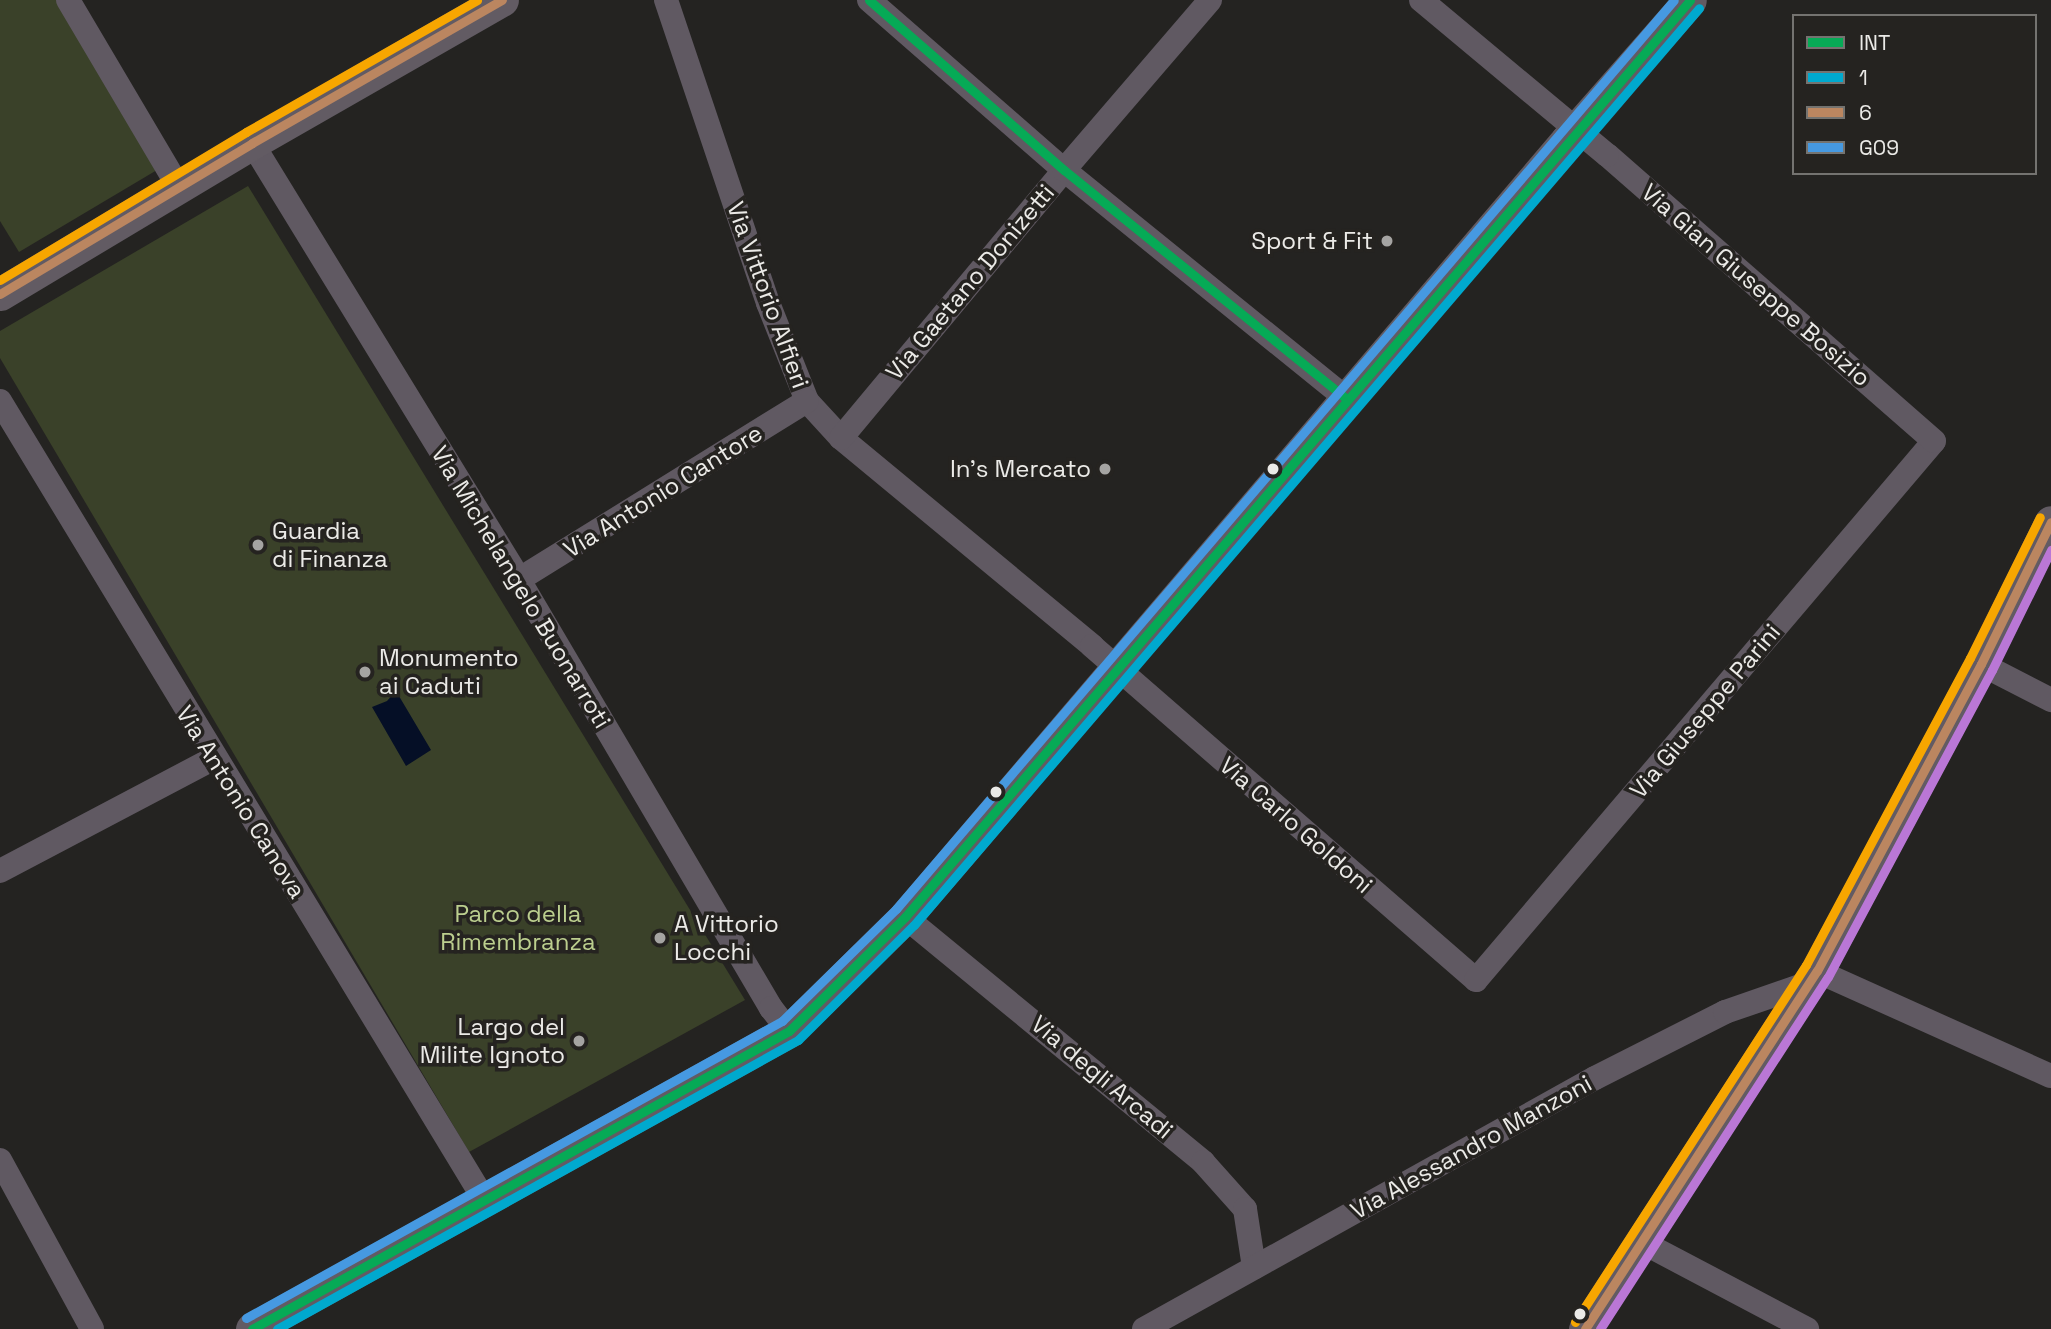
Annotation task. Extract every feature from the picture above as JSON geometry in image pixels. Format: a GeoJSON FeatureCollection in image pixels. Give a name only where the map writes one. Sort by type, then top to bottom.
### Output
{"type":"FeatureCollection","features":[{"type":"Feature","properties":{"kind":"main road"},"geometry":{"type":"LineString","coordinates":[[0,294],[502,0]]}},
{"type":"Feature","properties":{"kind":"main road"},"geometry":{"type":"LineString","coordinates":[[252,1329],[789,1031],[905,917],[1346,398],[1690,0]]}},
{"type":"Feature","properties":{"kind":"main road"},"geometry":{"type":"LineString","coordinates":[[1585,1329],[1811,977],[1981,664],[2051,522]]}},
{"type":"Feature","properties":{"kind":"street"},"geometry":{"type":"LineString","coordinates":[[68,0],[179,188]]}},
{"type":"Feature","properties":{"kind":"street","name":"Via Vittorio Alfieri"},"geometry":{"type":"LineString","coordinates":[[666,0],[768,303],[807,401],[841,439],[1116,669]]}},
{"type":"Feature","properties":{"kind":"street"},"geometry":{"type":"LineString","coordinates":[[869,0],[1064,170],[1346,398]]}},
{"type":"Feature","properties":{"kind":"street","name":"Via Gaetano Donizetti"},"geometry":{"type":"LineString","coordinates":[[841,439],[1064,170],[1210,0]]}},
{"type":"Feature","properties":{"kind":"street","name":"Via Gian Giuseppe Bosizio"},"geometry":{"type":"LineString","coordinates":[[1421,0],[1576,130],[1934,441]]}},
{"type":"Feature","properties":{"kind":"street","name":"Via Michelangelo Buonarroti"},"geometry":{"type":"LineString","coordinates":[[252,144],[518,580],[771,1008],[789,1031]]}},
{"type":"Feature","properties":{"kind":"street","name":"Via Antonio Canova"},"geometry":{"type":"LineString","coordinates":[[0,401],[485,1201]]}},
{"type":"Feature","properties":{"kind":"street","name":"Via Antonio Cantore"},"geometry":{"type":"LineString","coordinates":[[518,580],[807,401]]}},
{"type":"Feature","properties":{"kind":"street","name":"Via Giuseppe Parini"},"geometry":{"type":"LineString","coordinates":[[1476,981],[1934,441]]}},
{"type":"Feature","properties":{"kind":"street"},"geometry":{"type":"LineString","coordinates":[[1981,664],[2051,701]]}},
{"type":"Feature","properties":{"kind":"street","name":"Via Carlo Goldoni"},"geometry":{"type":"LineString","coordinates":[[1116,669],[1476,981]]}},
{"type":"Feature","properties":{"kind":"street"},"geometry":{"type":"LineString","coordinates":[[0,872],[214,758]]}},
{"type":"Feature","properties":{"kind":"street","name":"Via degli Arcadi"},"geometry":{"type":"LineString","coordinates":[[905,917],[1203,1162],[1245,1209],[1254,1267]]}},
{"type":"Feature","properties":{"kind":"street"},"geometry":{"type":"LineString","coordinates":[[1811,977],[2051,1076]]}},
{"type":"Feature","properties":{"kind":"street","name":"Via Alessandro Manzoni"},"geometry":{"type":"LineString","coordinates":[[1151,1327],[1254,1267],[1630,1060],[1724,1012],[1811,977]]}},
{"type":"Feature","properties":{"kind":"street"},"geometry":{"type":"LineString","coordinates":[[0,1160],[92,1329]]}},
{"type":"Feature","properties":{"kind":"street"},"geometry":{"type":"LineString","coordinates":[[1640,1241],[1807,1329]]}},
{"type":"Feature","properties":{"kind":"green space"},"geometry":{"type":"Polygon","coordinates":[[[0,0],[59,0],[157,170],[19,252],[0,221],[0,0]]]}},
{"type":"Feature","properties":{"kind":"green space","name":"Parco della Rimembranza"},"geometry":{"type":"Polygon","coordinates":[[[248,186],[745,1000],[469,1152],[0,358],[0,331],[248,186]]]}},
{"type":"Feature","properties":{"kind":"water"},"geometry":{"type":"Polygon","coordinates":[[[396,691],[431,750],[406,766],[372,707],[387,701],[396,691]]]}},
{"type":"Feature","properties":{"kind":"transit line"},"geometry":{"type":"LineString","coordinates":[[0,280],[246,132],[477,0]]}},
{"type":"Feature","properties":{"kind":"transit line","name":"6"},"geometry":{"type":"LineString","coordinates":[[0,294],[252,143],[502,0]]}},
{"type":"Feature","properties":{"kind":"transit line","name":"INT"},"geometry":{"type":"LineString","coordinates":[[869,0],[1064,170],[1346,398]]}},
{"type":"Feature","properties":{"kind":"transit line","name":"G09"},"geometry":{"type":"LineString","coordinates":[[246,1318],[782,1021],[896,909],[1674,0]]}},
{"type":"Feature","properties":{"kind":"transit line","name":"INT"},"geometry":{"type":"LineString","coordinates":[[252,1329],[789,1031],[905,917],[1690,0]]}},
{"type":"Feature","properties":{"kind":"transit line","name":"1"},"geometry":{"type":"LineString","coordinates":[[277,1329],[798,1040],[914,925],[1699,8]]}},
{"type":"Feature","properties":{"kind":"transit line"},"geometry":{"type":"LineString","coordinates":[[1575,1322],[1806,965],[1970,658],[2040,517]]}},
{"type":"Feature","properties":{"kind":"transit line","name":"6"},"geometry":{"type":"LineString","coordinates":[[1585,1329],[1817,971],[1981,664],[2051,522]]}},
{"type":"Feature","properties":{"kind":"transit line"},"geometry":{"type":"LineString","coordinates":[[1600,1329],[1828,977],[1992,670],[2051,550]]}},
{"type":"Feature","properties":{"kind":"place","name":"Sport & Fit"},"geometry":{"type":"Point","coordinates":[1387,241]}},
{"type":"Feature","properties":{"kind":"place","name":"In's Mercato"},"geometry":{"type":"Point","coordinates":[1105,469]}},
{"type":"Feature","properties":{"kind":"place","name":"Guardia di Finanza"},"geometry":{"type":"Point","coordinates":[258,545]}},
{"type":"Feature","properties":{"kind":"place","name":"Monumento ai Caduti"},"geometry":{"type":"Point","coordinates":[365,672]}},
{"type":"Feature","properties":{"kind":"place","name":"A Vittorio Locchi"},"geometry":{"type":"Point","coordinates":[660,938]}},
{"type":"Feature","properties":{"kind":"place","name":"Largo del Milite Ignoto"},"geometry":{"type":"Point","coordinates":[579,1041]}}]}
